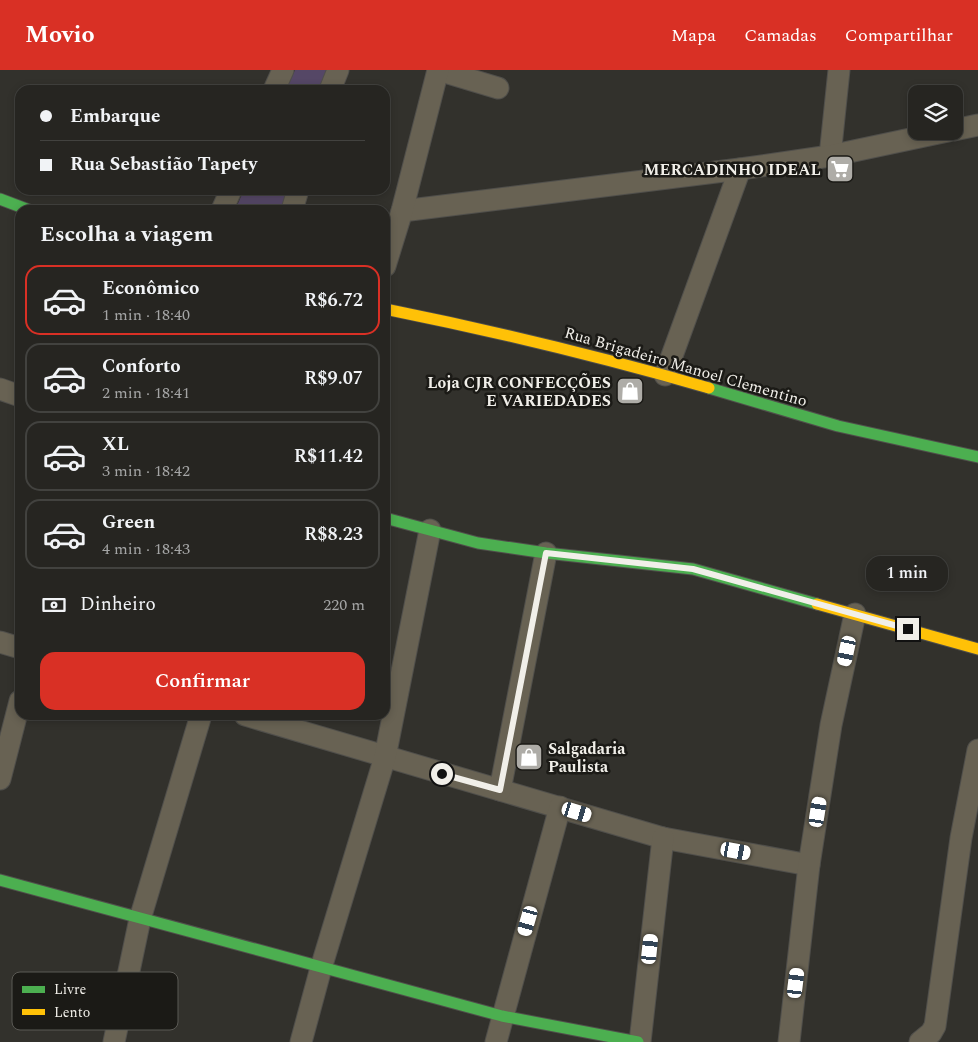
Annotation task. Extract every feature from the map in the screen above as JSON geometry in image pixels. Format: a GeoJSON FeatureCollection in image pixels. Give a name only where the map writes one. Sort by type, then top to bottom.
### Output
{"type":"FeatureCollection","features":[{"type":"Feature","properties":{"kind":"street"},"geometry":{"type":"LineString","coordinates":[[276,85],[283,70]]}},
{"type":"Feature","properties":{"kind":"street"},"geometry":{"type":"LineString","coordinates":[[332,85],[338,70]]}},
{"type":"Feature","properties":{"kind":"street"},"geometry":{"type":"LineString","coordinates":[[390,250],[402,211],[438,70],[498,88]]}},
{"type":"Feature","properties":{"kind":"street"},"geometry":{"type":"LineString","coordinates":[[830,156],[839,70]]}},
{"type":"Feature","properties":{"kind":"street"},"geometry":{"type":"LineString","coordinates":[[963,128],[978,125]]}},
{"type":"Feature","properties":{"kind":"street"},"geometry":{"type":"LineString","coordinates":[[402,211],[740,169],[830,156],[908,139]]}},
{"type":"Feature","properties":{"kind":"street"},"geometry":{"type":"LineString","coordinates":[[665,375],[740,169]]}},
{"type":"Feature","properties":{"kind":"street"},"geometry":{"type":"LineString","coordinates":[[0,199],[16,205]]}},
{"type":"Feature","properties":{"kind":"street","name":"Rua Brigadeiro Manoel Clementino"},"geometry":{"type":"LineString","coordinates":[[390,310],[494,331],[665,375],[838,426],[978,457]]}},
{"type":"Feature","properties":{"kind":"street"},"geometry":{"type":"LineString","coordinates":[[0,389],[15,394]]}},
{"type":"Feature","properties":{"kind":"street"},"geometry":{"type":"LineString","coordinates":[[390,519],[478,543],[546,553],[693,569],[978,649]]}},
{"type":"Feature","properties":{"kind":"street"},"geometry":{"type":"LineString","coordinates":[[301,1042],[321,968],[385,757],[430,530]]}},
{"type":"Feature","properties":{"kind":"street"},"geometry":{"type":"LineString","coordinates":[[500,790],[546,553]]}},
{"type":"Feature","properties":{"kind":"street"},"geometry":{"type":"LineString","coordinates":[[789,1042],[809,865],[831,725],[855,614]]}},
{"type":"Feature","properties":{"kind":"street"},"geometry":{"type":"LineString","coordinates":[[0,642],[15,646]]}},
{"type":"Feature","properties":{"kind":"street"},"geometry":{"type":"LineString","coordinates":[[0,779],[15,720]]}},
{"type":"Feature","properties":{"kind":"street"},"geometry":{"type":"LineString","coordinates":[[129,972],[140,920],[200,720]]}},
{"type":"Feature","properties":{"kind":"street"},"geometry":{"type":"LineString","coordinates":[[262,720],[663,838],[809,865]]}},
{"type":"Feature","properties":{"kind":"street"},"geometry":{"type":"LineString","coordinates":[[920,1042],[931,1033],[935,1026],[961,838],[978,750]]}},
{"type":"Feature","properties":{"kind":"street"},"geometry":{"type":"LineString","coordinates":[[496,1042],[560,807]]}},
{"type":"Feature","properties":{"kind":"street"},"geometry":{"type":"LineString","coordinates":[[0,880],[140,920],[502,1016],[639,1042],[663,838]]}},
{"type":"Feature","properties":{"kind":"shaded area"},"geometry":{"type":"Polygon","coordinates":[[[295,70],[331,70],[325,85],[288,85],[295,70]]]}},
{"type":"Feature","properties":{"kind":"shaded area"},"geometry":{"type":"Polygon","coordinates":[[[242,195],[288,195],[285,205],[237,205],[242,195]]]}},
{"type":"Feature","properties":{"kind":"traffic: fast"},"geometry":{"type":"LineString","coordinates":[[0,199],[16,205]]}},
{"type":"Feature","properties":{"kind":"traffic: fast"},"geometry":{"type":"LineString","coordinates":[[709,388],[838,426],[978,457]]}},
{"type":"Feature","properties":{"kind":"traffic: fast"},"geometry":{"type":"LineString","coordinates":[[390,519],[478,543],[546,553],[693,569],[817,604]]}},
{"type":"Feature","properties":{"kind":"traffic: fast"},"geometry":{"type":"LineString","coordinates":[[0,880],[502,1016],[638,1042]]}},
{"type":"Feature","properties":{"kind":"traffic: slow"},"geometry":{"type":"LineString","coordinates":[[390,310],[548,345],[709,388]]}},
{"type":"Feature","properties":{"kind":"traffic: slow"},"geometry":{"type":"LineString","coordinates":[[817,604],[978,649]]}},
{"type":"Feature","properties":{"kind":"place","name":"MERCADINHO IDEAL"},"geometry":{"type":"Point","coordinates":[840,169]}},
{"type":"Feature","properties":{"kind":"place","name":"Loja CJR CONFECÇÕES E VARIEDADES"},"geometry":{"type":"Point","coordinates":[630,391]}},
{"type":"Feature","properties":{"kind":"place","name":"Salgadaria Paulista"},"geometry":{"type":"Point","coordinates":[529,757]}},
{"type":"Feature","properties":{"kind":"route"},"geometry":{"type":"LineString","coordinates":[[442,774],[500,790],[546,553],[693,569],[908,629]]}}]}
